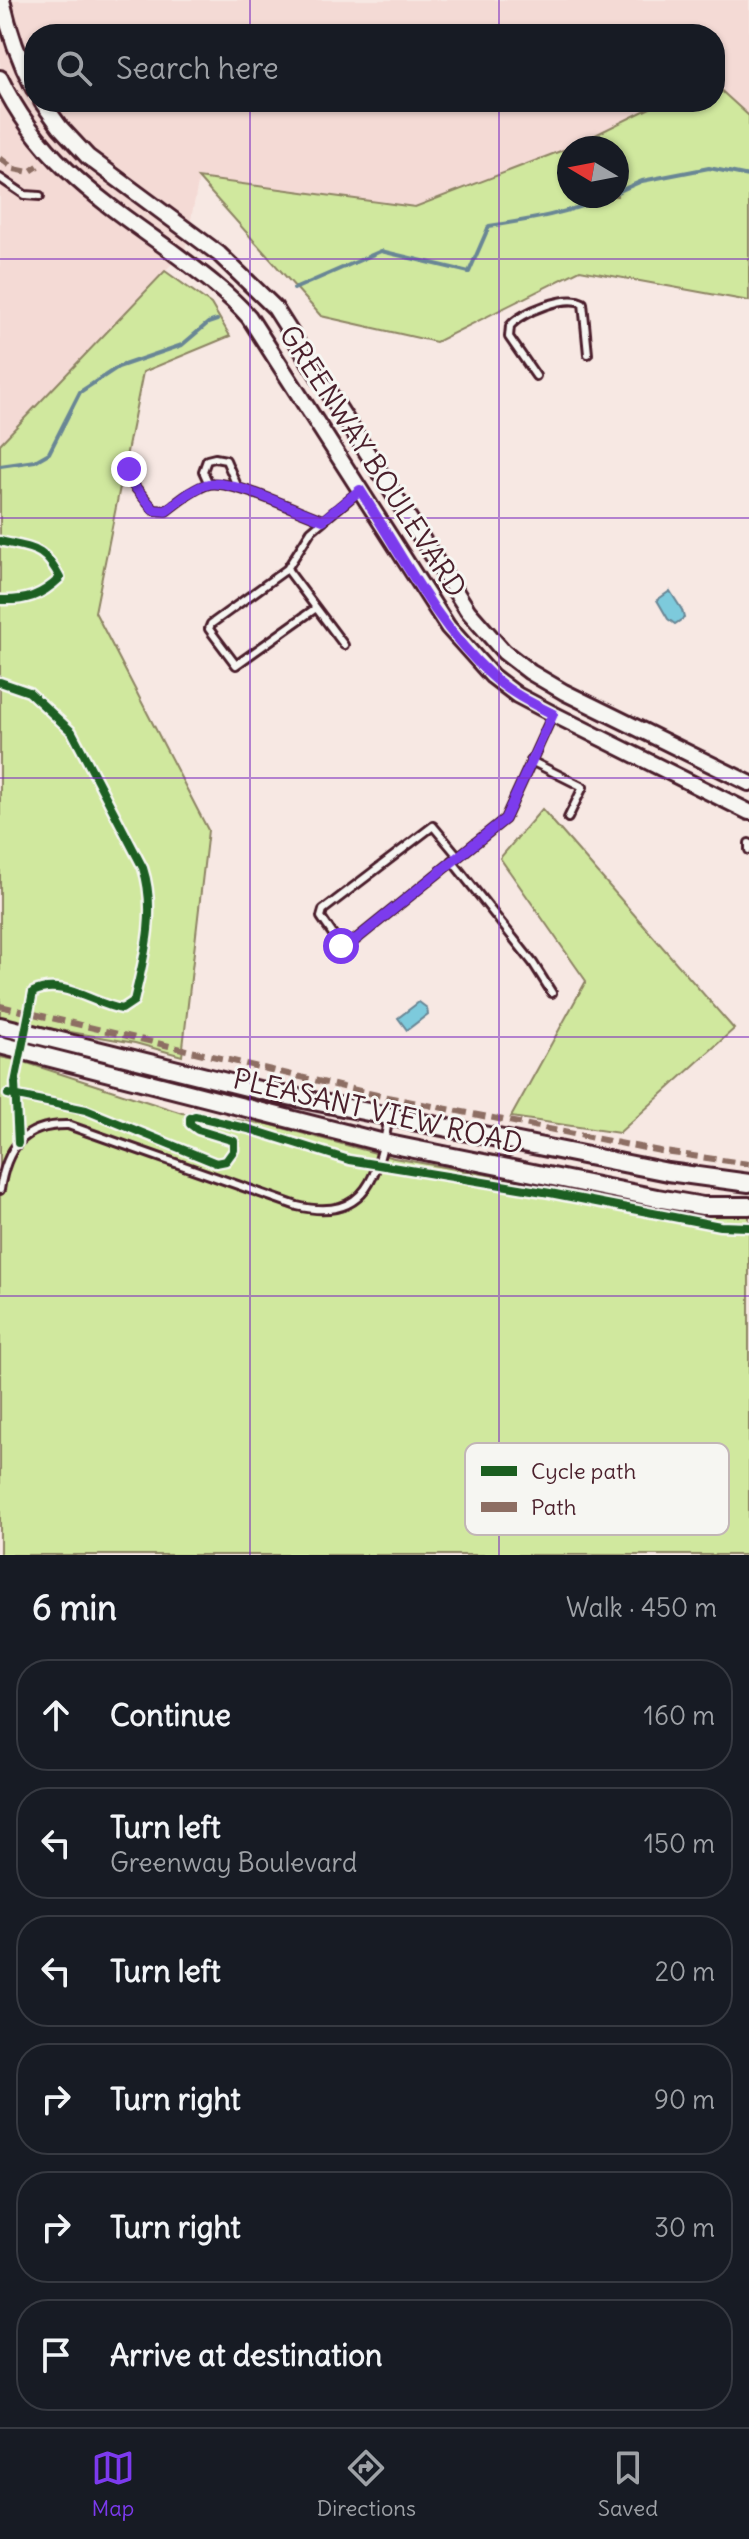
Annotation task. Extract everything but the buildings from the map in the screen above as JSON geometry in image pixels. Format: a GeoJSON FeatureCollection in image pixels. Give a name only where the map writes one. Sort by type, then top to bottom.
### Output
{"type":"FeatureCollection","features":[{"type":"Feature","properties":{"kind":"main road","name":"PLEASANT VIEW ROAD"},"geometry":{"type":"LineString","coordinates":[[0,1026],[263,1091],[668,1172],[749,1183]]}},
{"type":"Feature","properties":{"kind":"main road","name":"PLEASANT VIEW ROAD"},"geometry":{"type":"LineString","coordinates":[[0,1045],[384,1143],[703,1206],[749,1206]]}},
{"type":"Feature","properties":{"kind":"street"},"geometry":{"type":"LineString","coordinates":[[2,0],[24,70]]}},
{"type":"Feature","properties":{"kind":"street","name":"GREENWAY BOULEVARD"},"geometry":{"type":"LineString","coordinates":[[0,78],[26,126],[47,152],[89,191],[218,287],[249,317],[448,627],[492,676],[517,695],[749,812]]}},
{"type":"Feature","properties":{"kind":"street","name":"GREENWAY BOULEVARD"},"geometry":{"type":"LineString","coordinates":[[49,112],[88,157],[219,254],[275,308],[468,611],[504,652],[564,692],[749,783]]}},
{"type":"Feature","properties":{"kind":"lane"},"geometry":{"type":"LineString","coordinates":[[0,178],[25,195],[40,196]]}},
{"type":"Feature","properties":{"kind":"lane"},"geometry":{"type":"LineString","coordinates":[[536,376],[509,337],[510,326],[525,314],[564,300],[583,303],[588,354]]}},
{"type":"Feature","properties":{"kind":"lane"},"geometry":{"type":"LineString","coordinates":[[209,484],[203,471],[207,460],[215,458],[226,460],[238,488]]}},
{"type":"Feature","properties":{"kind":"lane"},"geometry":{"type":"LineString","coordinates":[[129,469],[130,481],[154,510],[166,511],[209,484],[229,485],[323,520]]}},
{"type":"Feature","properties":{"kind":"lane"},"geometry":{"type":"LineString","coordinates":[[316,608],[236,665],[209,629],[211,624],[287,569],[311,531],[360,490]]}},
{"type":"Feature","properties":{"kind":"lane"},"geometry":{"type":"LineString","coordinates":[[287,569],[344,645]]}},
{"type":"Feature","properties":{"kind":"lane"},"geometry":{"type":"LineString","coordinates":[[552,993],[533,963],[455,859],[433,826],[323,910],[321,917],[341,946],[349,945],[455,859],[505,819],[553,714]]}},
{"type":"Feature","properties":{"kind":"lane"},"geometry":{"type":"LineString","coordinates":[[531,761],[583,787],[568,818]]}},
{"type":"Feature","properties":{"kind":"lane"},"geometry":{"type":"LineString","coordinates":[[749,843],[749,850]]}},
{"type":"Feature","properties":{"kind":"lane"},"geometry":{"type":"LineString","coordinates":[[0,1190],[8,1155],[18,1143],[30,1133],[43,1128],[68,1125],[297,1206],[327,1211],[341,1208],[362,1194],[375,1174],[389,1117]]}},
{"type":"Feature","properties":{"kind":"shaded area"},"geometry":{"type":"Polygon","coordinates":[[[0,0],[749,0],[749,116],[725,94],[725,24],[24,24],[24,112],[642,112],[593,136],[557,136],[557,152],[415,207],[199,178],[185,250],[0,444],[0,0]]]}},
{"type":"Feature","properties":{"kind":"green space"},"geometry":{"type":"Polygon","coordinates":[[[725,94],[749,116],[749,301],[580,270],[436,342],[321,316],[198,178],[415,207],[557,152],[557,208],[629,208],[629,136],[593,136],[642,112],[725,112],[725,94]]]}},
{"type":"Feature","properties":{"kind":"green space"},"geometry":{"type":"Polygon","coordinates":[[[165,271],[211,304],[230,336],[143,372],[95,612],[208,830],[182,1056],[135,1043],[0,1020],[0,444],[165,271]]]}},
{"type":"Feature","properties":{"kind":"green space"},"geometry":{"type":"Polygon","coordinates":[[[542,809],[734,1029],[619,1133],[511,1117],[586,981],[500,858],[542,809]]]}},
{"type":"Feature","properties":{"kind":"green space"},"geometry":{"type":"Polygon","coordinates":[[[0,1057],[182,1113],[268,1124],[394,1158],[712,1215],[749,1216],[749,1555],[0,1555],[0,1057]]]}},
{"type":"Feature","properties":{"kind":"water"},"geometry":{"type":"Polygon","coordinates":[[[670,591],[684,618],[675,624],[668,619],[657,600],[670,591]]]}},
{"type":"Feature","properties":{"kind":"water"},"geometry":{"type":"Polygon","coordinates":[[[419,1002],[427,1008],[428,1014],[407,1030],[398,1018],[419,1002]]]}},
{"type":"Feature","properties":{"kind":"waterway"},"geometry":{"type":"LineString","coordinates":[[629,187],[642,181],[709,168],[749,176]]}},
{"type":"Feature","properties":{"kind":"waterway"},"geometry":{"type":"LineString","coordinates":[[294,289],[381,251],[469,272],[489,226],[575,208]]}},
{"type":"Feature","properties":{"kind":"waterway"},"geometry":{"type":"LineString","coordinates":[[0,466],[35,461],[49,453],[80,392],[118,367],[182,345],[208,323],[217,320]]}},
{"type":"Feature","properties":{"kind":"marked path"},"geometry":{"type":"LineString","coordinates":[[0,158],[14,169],[29,172],[38,166]]}},
{"type":"Feature","properties":{"kind":"marked path"},"geometry":{"type":"LineString","coordinates":[[0,1006],[377,1095],[665,1152],[749,1164]]}},
{"type":"Feature","properties":{"kind":"cycle path"},"geometry":{"type":"LineString","coordinates":[[0,541],[43,554],[60,578],[33,596],[0,600]]}},
{"type":"Feature","properties":{"kind":"cycle path"},"geometry":{"type":"LineString","coordinates":[[0,682],[29,692],[72,732],[143,868],[149,901],[148,934],[134,1001],[122,1009],[67,990],[44,988],[33,992],[15,1083],[18,1143]]}},
{"type":"Feature","properties":{"kind":"cycle path"},"geometry":{"type":"LineString","coordinates":[[8,1094],[86,1110],[216,1163],[226,1161],[234,1150],[234,1141],[198,1130],[190,1124],[190,1118],[195,1116],[253,1130],[349,1160],[550,1193],[720,1226],[749,1227]]}},
{"type":"Feature","properties":{"kind":"route"},"geometry":{"type":"LineString","coordinates":[[129,469],[130,481],[154,510],[166,511],[209,484],[229,485],[323,520],[360,490],[448,627],[467,651],[517,695],[553,714],[505,819],[349,945],[341,946]]}}]}
